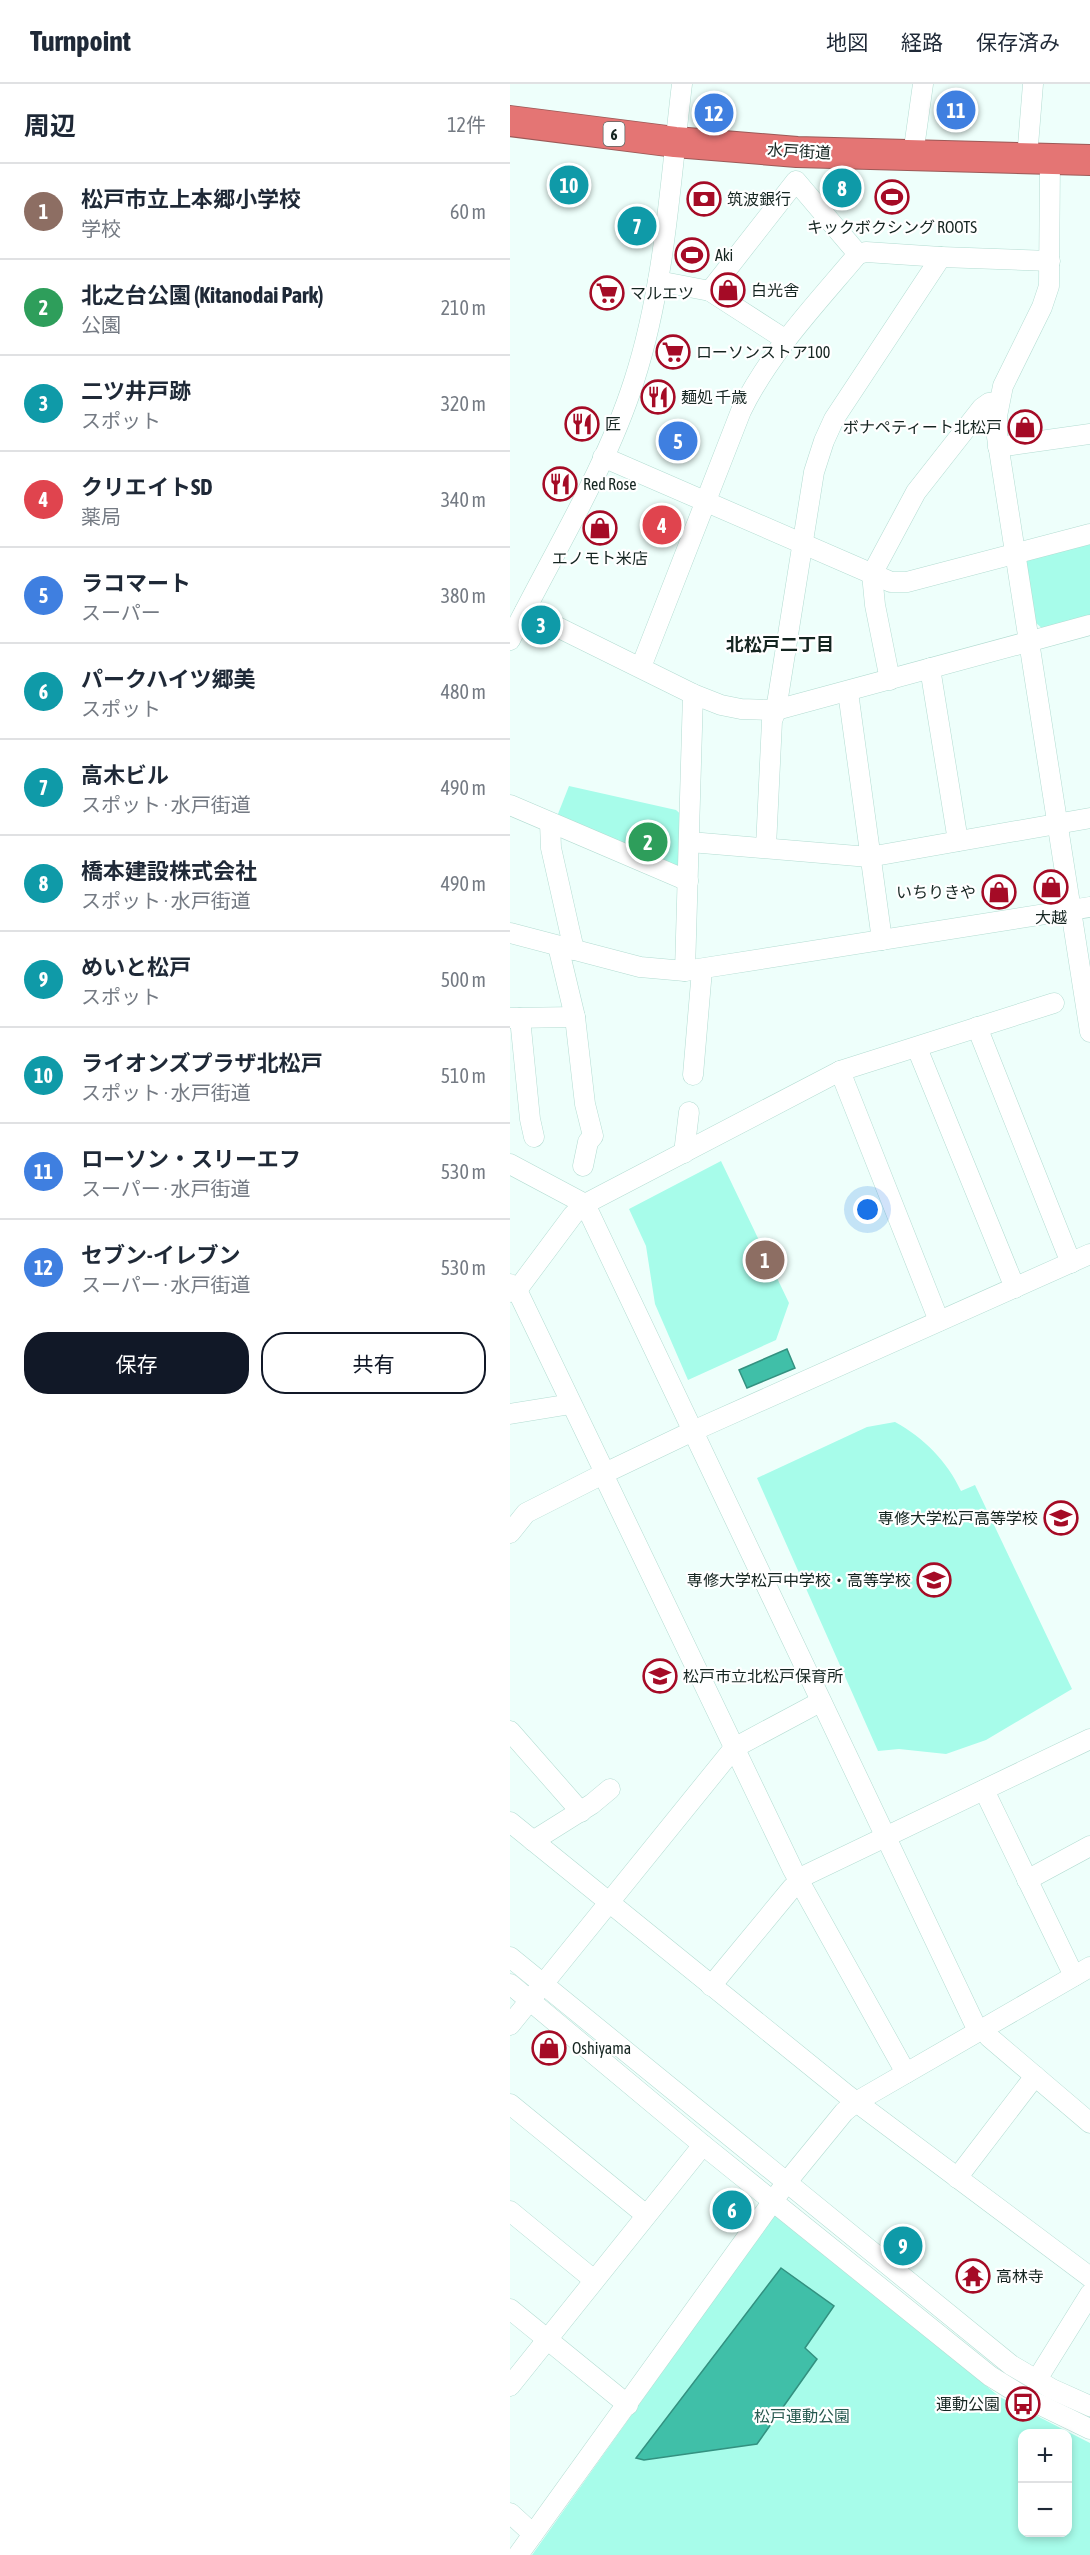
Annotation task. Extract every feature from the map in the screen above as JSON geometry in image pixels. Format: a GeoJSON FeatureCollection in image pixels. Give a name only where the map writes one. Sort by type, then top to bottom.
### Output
{"type":"FeatureCollection","features":[{"type":"Feature","properties":{"kind":"highway","name":"水戸街道"},"geometry":{"type":"LineString","coordinates":[[510,121],[675,142],[797,167],[913,155],[1090,160]]}},
{"type":"Feature","properties":{"kind":"street"},"geometry":{"type":"LineString","coordinates":[[510,640],[519,614],[603,457],[634,380],[658,281],[682,84]]}},
{"type":"Feature","properties":{"kind":"street"},"geometry":{"type":"LineString","coordinates":[[913,155],[923,84]]}},
{"type":"Feature","properties":{"kind":"street"},"geometry":{"type":"LineString","coordinates":[[1033,84],[1050,261],[1048,286],[1042,307],[1011,367],[999,402],[998,447],[1058,824],[1081,908],[1090,1032]]}},
{"type":"Feature","properties":{"kind":"street"},"geometry":{"type":"LineString","coordinates":[[710,291],[797,167],[858,255]]}},
{"type":"Feature","properties":{"kind":"street"},"geometry":{"type":"LineString","coordinates":[[641,667],[705,501],[756,381],[786,340],[858,255],[866,252],[1050,261]]}},
{"type":"Feature","properties":{"kind":"street"},"geometry":{"type":"LineString","coordinates":[[766,847],[772,721],[776,710],[814,472],[834,419],[941,256]]}},
{"type":"Feature","properties":{"kind":"street"},"geometry":{"type":"LineString","coordinates":[[658,281],[710,291],[786,340]]}},
{"type":"Feature","properties":{"kind":"street"},"geometry":{"type":"LineString","coordinates":[[890,680],[875,605],[872,574],[916,492],[982,408],[989,403],[999,402]]}},
{"type":"Feature","properties":{"kind":"street"},"geometry":{"type":"LineString","coordinates":[[998,447],[1090,434]]}},
{"type":"Feature","properties":{"kind":"street"},"geometry":{"type":"LineString","coordinates":[[603,457],[891,582],[907,582],[1090,534]]}},
{"type":"Feature","properties":{"kind":"street"},"geometry":{"type":"LineString","coordinates":[[519,614],[721,705],[741,709],[776,710],[1090,624]]}},
{"type":"Feature","properties":{"kind":"street"},"geometry":{"type":"LineString","coordinates":[[930,668],[958,841]]}},
{"type":"Feature","properties":{"kind":"street"},"geometry":{"type":"LineString","coordinates":[[848,692],[882,940]]}},
{"type":"Feature","properties":{"kind":"street"},"geometry":{"type":"LineString","coordinates":[[693,694],[688,880],[693,970],[693,1075]]}},
{"type":"Feature","properties":{"kind":"street"},"geometry":{"type":"LineString","coordinates":[[510,805],[688,880]]}},
{"type":"Feature","properties":{"kind":"street"},"geometry":{"type":"LineString","coordinates":[[690,842],[869,857],[1090,818]]}},
{"type":"Feature","properties":{"kind":"street"},"geometry":{"type":"LineString","coordinates":[[550,823],[551,848],[585,1104],[593,1136],[588,1142],[583,1166]]}},
{"type":"Feature","properties":{"kind":"street"},"geometry":{"type":"LineString","coordinates":[[510,933],[639,967],[693,970],[1081,908]]}},
{"type":"Feature","properties":{"kind":"street"},"geometry":{"type":"LineString","coordinates":[[906,2073],[799,1881],[571,1404],[512,1289],[573,1215],[585,1204],[840,1071],[1054,1003]]}},
{"type":"Feature","properties":{"kind":"street"},"geometry":{"type":"LineString","coordinates":[[534,1137],[515,1018],[575,1017]]}},
{"type":"Feature","properties":{"kind":"street"},"geometry":{"type":"LineString","coordinates":[[977,1027],[1071,1263]]}},
{"type":"Feature","properties":{"kind":"street"},"geometry":{"type":"LineString","coordinates":[[917,1048],[1015,1288]]}},
{"type":"Feature","properties":{"kind":"street"},"geometry":{"type":"LineString","coordinates":[[840,1071],[939,1321]]}},
{"type":"Feature","properties":{"kind":"street"},"geometry":{"type":"LineString","coordinates":[[684,1153],[688,1112]]}},
{"type":"Feature","properties":{"kind":"street"},"geometry":{"type":"LineString","coordinates":[[510,1164],[585,1204],[884,1837],[981,2029],[1088,2118]]}},
{"type":"Feature","properties":{"kind":"street"},"geometry":{"type":"LineString","coordinates":[[510,1533],[518,1513],[693,1431],[1090,1254]]}},
{"type":"Feature","properties":{"kind":"street"},"geometry":{"type":"LineString","coordinates":[[510,1414],[571,1404]]}},
{"type":"Feature","properties":{"kind":"street"},"geometry":{"type":"LineString","coordinates":[[510,2025],[734,1748],[820,1702]]}},
{"type":"Feature","properties":{"kind":"street"},"geometry":{"type":"LineString","coordinates":[[510,1731],[580,1812]]}},
{"type":"Feature","properties":{"kind":"street"},"geometry":{"type":"LineString","coordinates":[[711,1986],[806,1875],[1090,1739]]}},
{"type":"Feature","properties":{"kind":"street"},"geometry":{"type":"LineString","coordinates":[[533,1841],[580,1812],[610,1789]]}},
{"type":"Feature","properties":{"kind":"street"},"geometry":{"type":"LineString","coordinates":[[518,2555],[786,2183],[844,2112],[856,2102],[1082,1971],[1027,1880],[984,1790]]}},
{"type":"Feature","properties":{"kind":"street"},"geometry":{"type":"LineString","coordinates":[[510,1822],[856,2102],[1090,2277]]}},
{"type":"Feature","properties":{"kind":"street"},"geometry":{"type":"LineString","coordinates":[[1027,1880],[1090,1846]]}},
{"type":"Feature","properties":{"kind":"street"},"geometry":{"type":"LineString","coordinates":[[510,1957],[1011,2365],[1036,2381],[1090,2406]]}},
{"type":"Feature","properties":{"kind":"street"},"geometry":{"type":"LineString","coordinates":[[510,1984],[990,2376],[1035,2403],[1090,2429]]}},
{"type":"Feature","properties":{"kind":"street"},"geometry":{"type":"LineString","coordinates":[[957,2178],[1035,2076]]}},
{"type":"Feature","properties":{"kind":"street"},"geometry":{"type":"LineString","coordinates":[[510,2104],[645,2215]]}},
{"type":"Feature","properties":{"kind":"street"},"geometry":{"type":"LineString","coordinates":[[510,2386],[645,2215],[700,2141],[709,2121]]}},
{"type":"Feature","properties":{"kind":"street"},"geometry":{"type":"LineString","coordinates":[[510,2211],[594,2280]]}},
{"type":"Feature","properties":{"kind":"street"},"geometry":{"type":"LineString","coordinates":[[1036,2381],[1090,2294]]}},
{"type":"Feature","properties":{"kind":"street"},"geometry":{"type":"LineString","coordinates":[[510,2309],[628,2405]]}},
{"type":"Feature","properties":{"kind":"street"},"geometry":{"type":"LineString","coordinates":[[510,2513],[533,2534]]}},
{"type":"Feature","properties":{"kind":"green space"},"geometry":{"type":"Polygon","coordinates":[[[1090,538],[1090,617],[1044,630],[1036,623],[1026,561],[1090,538]]]}},
{"type":"Feature","properties":{"kind":"green space"},"geometry":{"type":"Polygon","coordinates":[[[569,786],[676,810],[686,819],[685,865],[677,870],[556,819],[569,786]]]}},
{"type":"Feature","properties":{"kind":"green space"},"geometry":{"type":"Polygon","coordinates":[[[721,1161],[789,1303],[776,1340],[688,1380],[655,1304],[646,1246],[629,1209],[721,1161]]]}},
{"type":"Feature","properties":{"kind":"green space"},"geometry":{"type":"Polygon","coordinates":[[[895,1422],[916,1435],[934,1451],[949,1470],[961,1491],[975,1485],[1072,1689],[986,1740],[946,1754],[899,1749],[878,1751],[757,1478],[867,1427],[895,1422]]]}},
{"type":"Feature","properties":{"kind":"green space","name":"松戸運動公園"},"geometry":{"type":"Polygon","coordinates":[[[774,2215],[1000,2397],[1063,2429],[1018,2429],[1018,2537],[1072,2537],[1072,2434],[1090,2443],[1090,2555],[532,2555],[774,2215]]]}},
{"type":"Feature","properties":{"kind":"shaded area"},"geometry":{"type":"Polygon","coordinates":[[[787,1349],[795,1368],[747,1388],[739,1370],[787,1349]]]}},
{"type":"Feature","properties":{"kind":"shaded area"},"geometry":{"type":"Polygon","coordinates":[[[781,2268],[834,2306],[805,2348],[817,2359],[757,2444],[644,2460],[636,2458],[781,2268]]]}},
{"type":"Feature","properties":{"kind":"place","name":"ローソン・スリーエフ"},"geometry":{"type":"Point","coordinates":[956,110]}},
{"type":"Feature","properties":{"kind":"place","name":"セブン-イレブン"},"geometry":{"type":"Point","coordinates":[714,113]}},
{"type":"Feature","properties":{"kind":"place","name":"ライオンズプラザ北松戸"},"geometry":{"type":"Point","coordinates":[569,185]}},
{"type":"Feature","properties":{"kind":"place","name":"橋本建設株式会社"},"geometry":{"type":"Point","coordinates":[842,188]}},
{"type":"Feature","properties":{"kind":"place","name":"キックボクシング ROOTS"},"geometry":{"type":"Point","coordinates":[892,197]}},
{"type":"Feature","properties":{"kind":"place","name":"筑波銀行"},"geometry":{"type":"Point","coordinates":[704,199]}},
{"type":"Feature","properties":{"kind":"place","name":"高木ビル"},"geometry":{"type":"Point","coordinates":[637,226]}},
{"type":"Feature","properties":{"kind":"place","name":"Aki"},"geometry":{"type":"Point","coordinates":[692,255]}},
{"type":"Feature","properties":{"kind":"place","name":"白光舎"},"geometry":{"type":"Point","coordinates":[728,290]}},
{"type":"Feature","properties":{"kind":"place","name":"マルエツ"},"geometry":{"type":"Point","coordinates":[607,293]}},
{"type":"Feature","properties":{"kind":"place","name":"ローソンストア100"},"geometry":{"type":"Point","coordinates":[673,352]}},
{"type":"Feature","properties":{"kind":"place","name":"麺処 千歳"},"geometry":{"type":"Point","coordinates":[658,397]}},
{"type":"Feature","properties":{"kind":"place","name":"匠"},"geometry":{"type":"Point","coordinates":[582,424]}},
{"type":"Feature","properties":{"kind":"place","name":"ボナペティート北松戸"},"geometry":{"type":"Point","coordinates":[1025,427]}},
{"type":"Feature","properties":{"kind":"place","name":"ラコマート"},"geometry":{"type":"Point","coordinates":[678,441]}},
{"type":"Feature","properties":{"kind":"place","name":"Red Rose"},"geometry":{"type":"Point","coordinates":[560,484]}},
{"type":"Feature","properties":{"kind":"place","name":"クリエイトSD"},"geometry":{"type":"Point","coordinates":[662,525]}},
{"type":"Feature","properties":{"kind":"place","name":"エノモト米店"},"geometry":{"type":"Point","coordinates":[600,528]}},
{"type":"Feature","properties":{"kind":"place","name":"二ツ井戸跡"},"geometry":{"type":"Point","coordinates":[541,625]}},
{"type":"Feature","properties":{"kind":"place","name":"北之台公園 (Kitanodai Park)"},"geometry":{"type":"Point","coordinates":[648,842]}},
{"type":"Feature","properties":{"kind":"place","name":"大越"},"geometry":{"type":"Point","coordinates":[1051,887]}},
{"type":"Feature","properties":{"kind":"place","name":"いちりきや"},"geometry":{"type":"Point","coordinates":[999,892]}},
{"type":"Feature","properties":{"kind":"place","name":"松戸市立上本郷小学校"},"geometry":{"type":"Point","coordinates":[765,1260]}},
{"type":"Feature","properties":{"kind":"place","name":"専修大学松戸高等学校"},"geometry":{"type":"Point","coordinates":[1061,1518]}},
{"type":"Feature","properties":{"kind":"place","name":"専修大学松戸中学校・高等学校"},"geometry":{"type":"Point","coordinates":[934,1580]}},
{"type":"Feature","properties":{"kind":"place","name":"松戸市立北松戸保育所"},"geometry":{"type":"Point","coordinates":[660,1676]}},
{"type":"Feature","properties":{"kind":"place","name":"Oshiyama"},"geometry":{"type":"Point","coordinates":[549,2048]}},
{"type":"Feature","properties":{"kind":"place","name":"パークハイツ郷美"},"geometry":{"type":"Point","coordinates":[732,2210]}},
{"type":"Feature","properties":{"kind":"place","name":"めいと松戸"},"geometry":{"type":"Point","coordinates":[903,2246]}},
{"type":"Feature","properties":{"kind":"place","name":"高林寺"},"geometry":{"type":"Point","coordinates":[973,2276]}},
{"type":"Feature","properties":{"kind":"place","name":"運動公園"},"geometry":{"type":"Point","coordinates":[1023,2404]}},
{"type":"Feature","properties":{"kind":"district","name":"北松戸二丁目"},"geometry":{"type":"Point","coordinates":[780,644]}}]}
